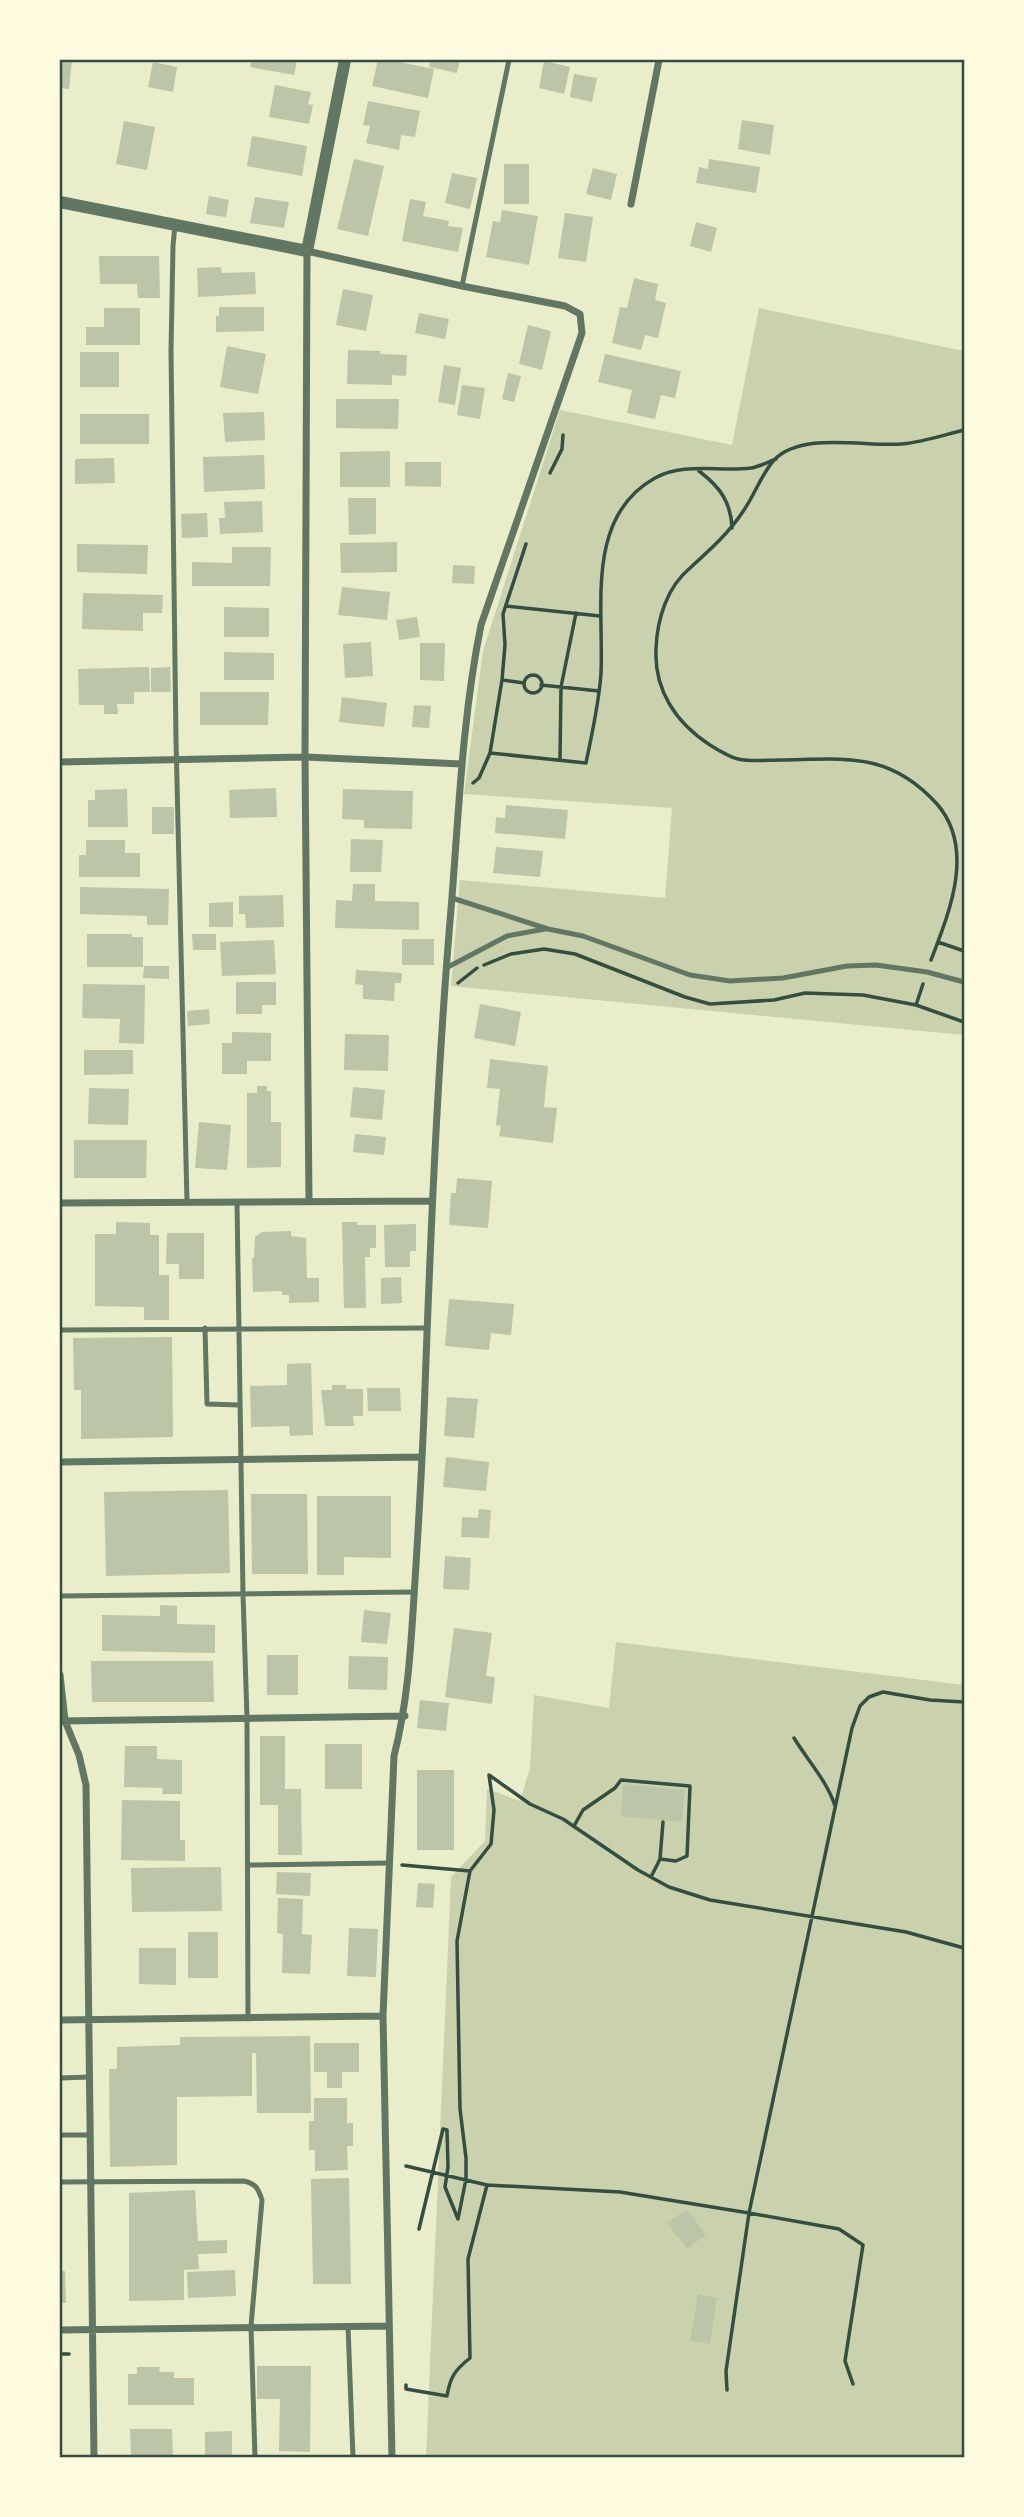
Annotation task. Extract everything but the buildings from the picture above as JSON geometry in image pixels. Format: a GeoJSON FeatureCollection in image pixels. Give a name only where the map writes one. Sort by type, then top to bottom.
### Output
{"type":"FeatureCollection","features":[{"type":"Feature","properties":{"kind":"street"},"geometry":{"type":"LineString","coordinates":[[309,1201],[305,757],[307,251],[345,60]]}},
{"type":"Feature","properties":{"kind":"street"},"geometry":{"type":"LineString","coordinates":[[631,204],[659,60]]}},
{"type":"Feature","properties":{"kind":"street"},"geometry":{"type":"LineString","coordinates":[[60,202],[565,306],[580,314],[582,333],[481,625],[474,661],[461,783],[431,1201],[422,1457],[414,1592],[404,1716],[394,1756],[389,1863],[383,2016],[392,2458]]}},
{"type":"Feature","properties":{"kind":"street"},"geometry":{"type":"LineString","coordinates":[[60,762],[305,757],[463,764]]}},
{"type":"Feature","properties":{"kind":"street"},"geometry":{"type":"LineString","coordinates":[[60,1203],[431,1201]]}},
{"type":"Feature","properties":{"kind":"street"},"geometry":{"type":"LineString","coordinates":[[60,1462],[422,1457]]}},
{"type":"Feature","properties":{"kind":"street"},"geometry":{"type":"LineString","coordinates":[[60,1675],[62,1721],[79,1755],[86,1785],[94,2458]]}},
{"type":"Feature","properties":{"kind":"street"},"geometry":{"type":"LineString","coordinates":[[62,1721],[404,1716]]}},
{"type":"Feature","properties":{"kind":"street"},"geometry":{"type":"LineString","coordinates":[[60,2020],[383,2016]]}},
{"type":"Feature","properties":{"kind":"street"},"geometry":{"type":"LineString","coordinates":[[60,2330],[388,2326]]}},
{"type":"Feature","properties":{"kind":"lane"},"geometry":{"type":"LineString","coordinates":[[462,286],[509,60]]}},
{"type":"Feature","properties":{"kind":"lane"},"geometry":{"type":"LineString","coordinates":[[175,225],[172,351],[176,760],[187,1202]]}},
{"type":"Feature","properties":{"kind":"lane"},"geometry":{"type":"LineString","coordinates":[[452,898],[548,929],[583,936],[690,975],[730,981],[783,978],[847,966],[876,965],[927,972],[964,982]]}},
{"type":"Feature","properties":{"kind":"lane"},"geometry":{"type":"LineString","coordinates":[[446,968],[507,936],[548,929]]}},
{"type":"Feature","properties":{"kind":"lane"},"geometry":{"type":"LineString","coordinates":[[237,1202],[247,1718],[248,2019]]}},
{"type":"Feature","properties":{"kind":"lane"},"geometry":{"type":"LineString","coordinates":[[205,1328],[207,1405],[239,1405]]}},
{"type":"Feature","properties":{"kind":"lane"},"geometry":{"type":"LineString","coordinates":[[60,1330],[427,1328]]}},
{"type":"Feature","properties":{"kind":"lane"},"geometry":{"type":"LineString","coordinates":[[60,1596],[414,1592]]}},
{"type":"Feature","properties":{"kind":"lane"},"geometry":{"type":"LineString","coordinates":[[248,1865],[389,1863]]}},
{"type":"Feature","properties":{"kind":"lane"},"geometry":{"type":"LineString","coordinates":[[60,2078],[90,2077]]}},
{"type":"Feature","properties":{"kind":"lane"},"geometry":{"type":"LineString","coordinates":[[60,2135],[90,2135]]}},
{"type":"Feature","properties":{"kind":"lane"},"geometry":{"type":"LineString","coordinates":[[60,2182],[218,2180],[253,2183],[258,2188],[262,2200],[251,2326],[255,2458]]}},
{"type":"Feature","properties":{"kind":"lane"},"geometry":{"type":"LineString","coordinates":[[348,2326],[353,2458]]}},
{"type":"Feature","properties":{"kind":"path"},"geometry":{"type":"LineString","coordinates":[[549,474],[562,449],[566,420],[553,415]]}},
{"type":"Feature","properties":{"kind":"path"},"geometry":{"type":"LineString","coordinates":[[489,754],[586,763],[599,691],[602,643],[601,578],[608,538],[628,500],[656,477],[676,470],[754,468],[797,446],[823,441],[849,444],[903,443],[964,430]]}},
{"type":"Feature","properties":{"kind":"path"},"geometry":{"type":"LineString","coordinates":[[776,459],[732,528],[683,573],[673,587],[657,630],[656,673],[666,698],[679,718],[695,735],[737,759],[847,758],[872,763],[897,772],[939,806],[952,829],[957,857],[956,885],[916,1005],[964,1022]]}},
{"type":"Feature","properties":{"kind":"path"},"geometry":{"type":"LineString","coordinates":[[698,470],[722,493],[731,512],[732,528]]}},
{"type":"Feature","properties":{"kind":"path"},"geometry":{"type":"LineString","coordinates":[[461,783],[473,783],[479,778],[489,754],[502,680],[505,645],[503,614],[528,537]]}},
{"type":"Feature","properties":{"kind":"path"},"geometry":{"type":"LineString","coordinates":[[506,606],[600,616]]}},
{"type":"Feature","properties":{"kind":"path"},"geometry":{"type":"LineString","coordinates":[[560,761],[561,687],[576,613]]}},
{"type":"Feature","properties":{"kind":"path"},"geometry":{"type":"LineString","coordinates":[[534,675],[539,677],[541,685],[539,690],[533,692],[528,691],[524,683],[526,678],[534,675]]}},
{"type":"Feature","properties":{"kind":"path"},"geometry":{"type":"LineString","coordinates":[[502,680],[524,683]]}},
{"type":"Feature","properties":{"kind":"path"},"geometry":{"type":"LineString","coordinates":[[541,685],[599,691]]}},
{"type":"Feature","properties":{"kind":"path"},"geometry":{"type":"LineString","coordinates":[[938,942],[964,951]]}},
{"type":"Feature","properties":{"kind":"path"},"geometry":{"type":"LineString","coordinates":[[727,2390],[726,2371],[749,2213],[852,1728],[860,1706],[869,1697],[883,1692],[929,1700],[964,1702]]}},
{"type":"Feature","properties":{"kind":"path"},"geometry":{"type":"LineString","coordinates":[[794,1738],[829,1789],[835,1808]]}},
{"type":"Feature","properties":{"kind":"path"},"geometry":{"type":"LineString","coordinates":[[419,2229],[443,2129],[447,2130],[445,2187],[457,2219],[466,2179],[460,2109],[457,1941],[470,1871],[491,1844],[494,1810],[489,1775],[530,1804],[574,1826],[669,1887],[710,1900],[906,1932],[964,1948]]}},
{"type":"Feature","properties":{"kind":"path"},"geometry":{"type":"LineString","coordinates":[[574,1826],[583,1810],[615,1788],[621,1780],[690,1786],[687,1856],[676,1861],[660,1859]]}},
{"type":"Feature","properties":{"kind":"path"},"geometry":{"type":"LineString","coordinates":[[651,1877],[660,1859],[663,1822]]}},
{"type":"Feature","properties":{"kind":"path"},"geometry":{"type":"LineString","coordinates":[[403,1865],[470,1871]]}},
{"type":"Feature","properties":{"kind":"path"},"geometry":{"type":"LineString","coordinates":[[406,2166],[487,2185],[620,2192],[839,2228],[863,2245],[845,2361],[853,2384]]}},
{"type":"Feature","properties":{"kind":"path"},"geometry":{"type":"LineString","coordinates":[[406,2378],[406,2389],[447,2396],[453,2372],[470,2358],[468,2259],[487,2185]]}},
{"type":"Feature","properties":{"kind":"path"},"geometry":{"type":"LineString","coordinates":[[60,2354],[69,2354]]}},
{"type":"Feature","properties":{"kind":"green space"},"geometry":{"type":"Polygon","coordinates":[[[759,308],[964,351],[964,1035],[451,986],[460,880],[665,898],[672,808],[464,794],[483,651],[560,410],[732,445],[759,308]]]}},
{"type":"Feature","properties":{"kind":"green space"},"geometry":{"type":"Polygon","coordinates":[[[616,1642],[964,1685],[964,2457],[426,2458],[451,1877],[485,1841],[487,1789],[520,1801],[530,1768],[534,1695],[609,1708],[616,1642]]]}}]}
